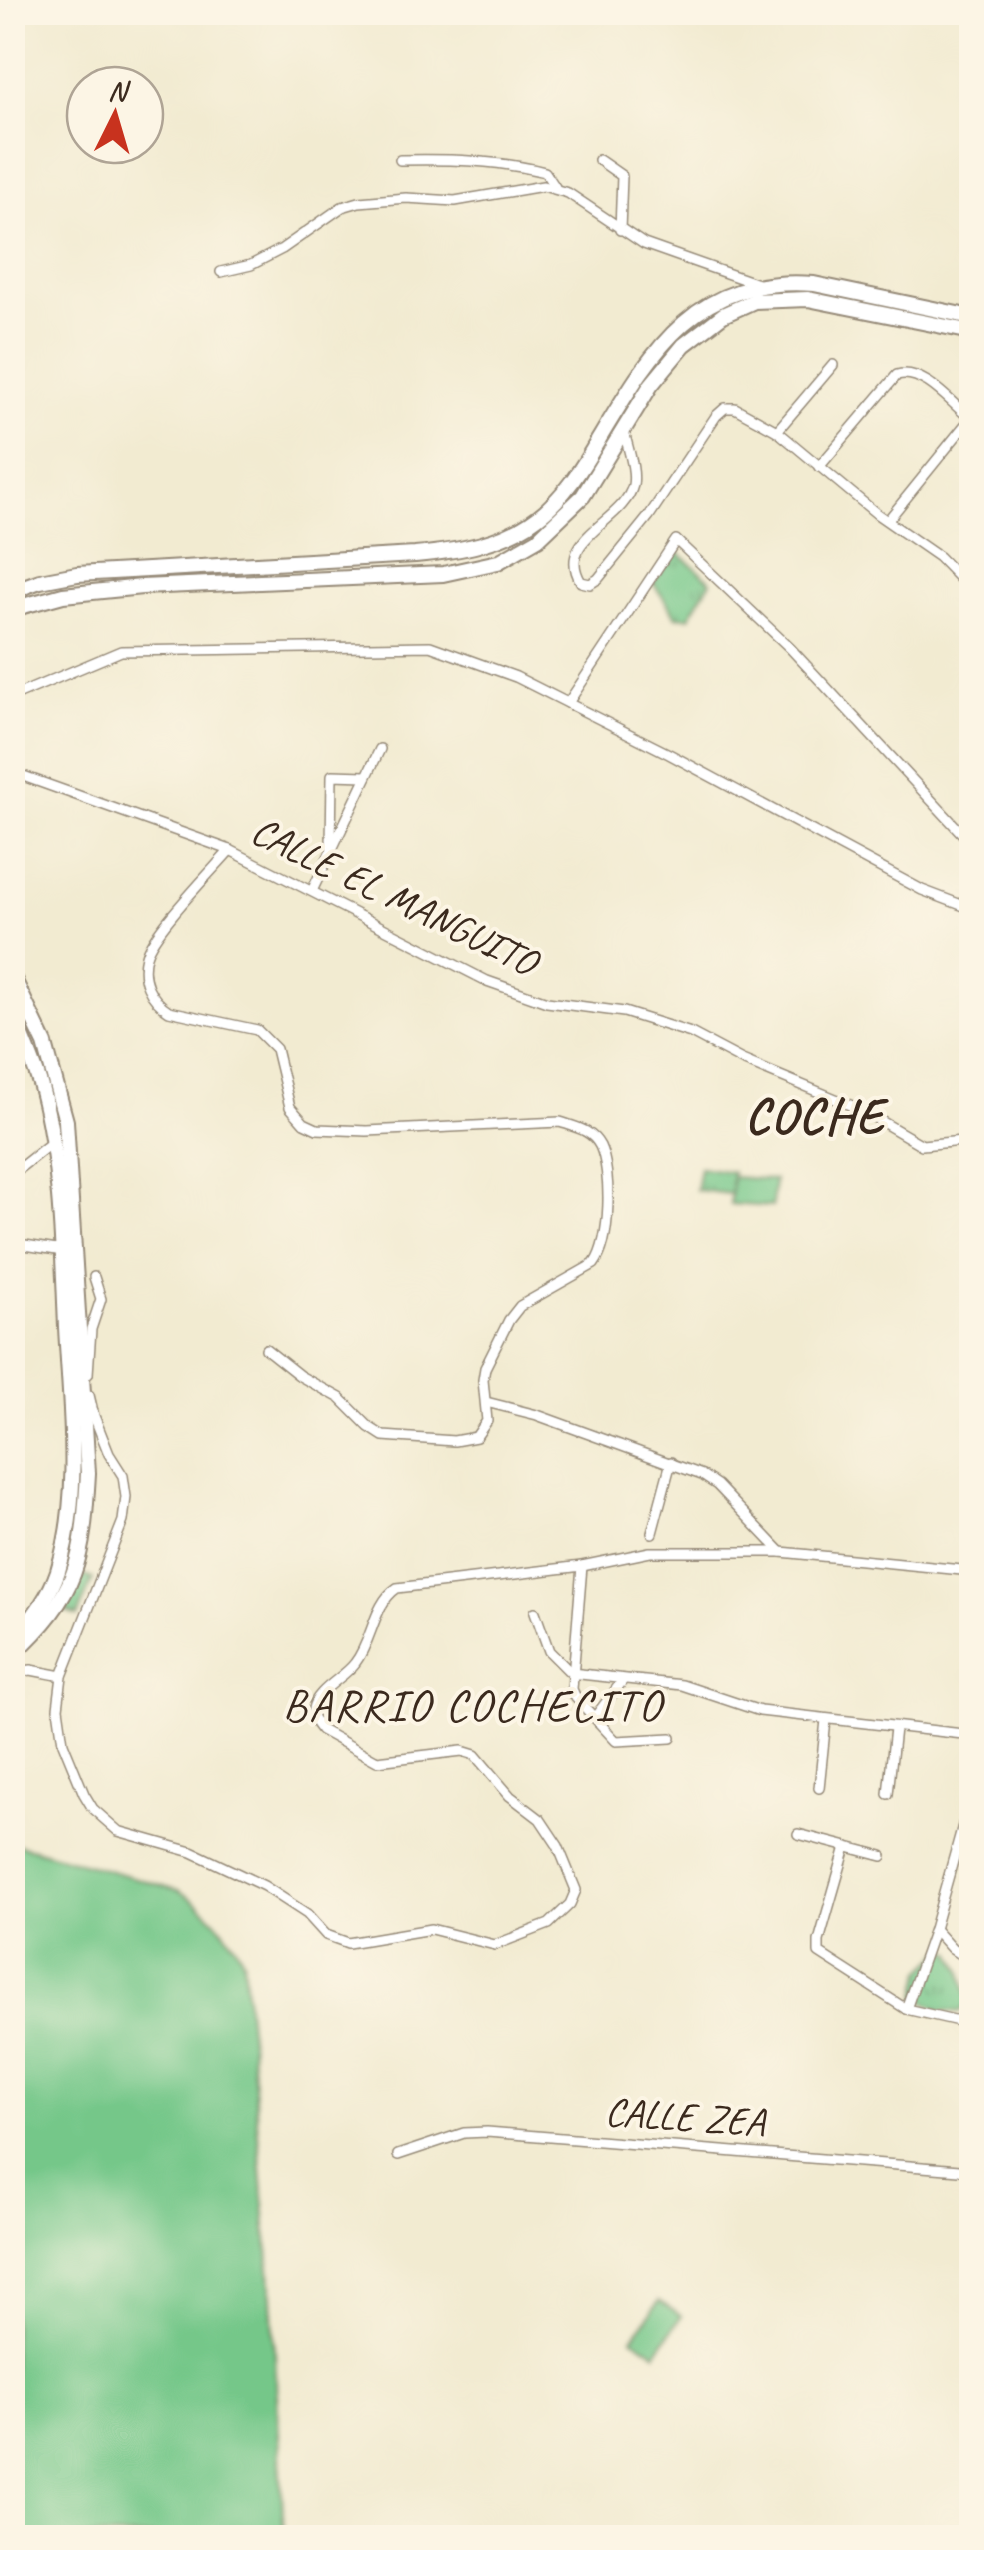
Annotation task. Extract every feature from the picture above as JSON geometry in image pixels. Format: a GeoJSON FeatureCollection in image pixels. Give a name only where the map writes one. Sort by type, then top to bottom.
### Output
{"type":"FeatureCollection","features":[{"type":"Feature","properties":{"kind":"main road"},"geometry":{"type":"LineString","coordinates":[[12,591],[40,580],[77,574],[431,553],[499,539],[536,518],[560,496],[638,373],[673,331],[720,298],[763,286],[814,284],[972,317]]}},
{"type":"Feature","properties":{"kind":"main road"},"geometry":{"type":"LineString","coordinates":[[12,608],[62,595],[142,587],[411,576],[483,566],[526,547],[552,528],[583,496],[651,386],[684,345],[723,315],[754,301],[808,299],[972,332]]}},
{"type":"Feature","properties":{"kind":"main road"},"geometry":{"type":"LineString","coordinates":[[12,975],[45,1044],[66,1121],[85,1329],[88,1473],[77,1561],[68,1592],[36,1634],[12,1655]]}},
{"type":"Feature","properties":{"kind":"main road"},"geometry":{"type":"LineString","coordinates":[[12,1641],[46,1598],[58,1571],[72,1468],[63,1252],[51,1143],[42,1092],[13,1014]]}},
{"type":"Feature","properties":{"kind":"street"},"geometry":{"type":"LineString","coordinates":[[400,160],[449,158],[518,165],[545,172],[555,187],[620,230],[682,260],[745,277],[763,286]]}},
{"type":"Feature","properties":{"kind":"street"},"geometry":{"type":"LineString","coordinates":[[599,160],[622,176],[620,230]]}},
{"type":"Feature","properties":{"kind":"street"},"geometry":{"type":"LineString","coordinates":[[221,272],[251,265],[282,249],[342,207],[358,202],[406,198],[456,201],[555,187]]}},
{"type":"Feature","properties":{"kind":"street"},"geometry":{"type":"LineString","coordinates":[[777,430],[833,366]]}},
{"type":"Feature","properties":{"kind":"street"},"geometry":{"type":"LineString","coordinates":[[819,467],[896,375],[905,372],[924,380],[971,420],[889,520]]}},
{"type":"Feature","properties":{"kind":"street"},"geometry":{"type":"LineString","coordinates":[[624,430],[634,472],[632,490],[604,524],[584,540],[574,556],[574,570],[581,582],[590,584],[598,579],[649,516],[716,416],[725,408],[735,408],[777,430],[819,467],[939,557],[972,591]]}},
{"type":"Feature","properties":{"kind":"street"},"geometry":{"type":"LineString","coordinates":[[568,704],[676,540],[790,648],[972,844]]}},
{"type":"Feature","properties":{"kind":"street"},"geometry":{"type":"LineString","coordinates":[[12,697],[121,651],[430,646],[516,678],[669,754],[922,890],[971,907]]}},
{"type":"Feature","properties":{"kind":"street"},"geometry":{"type":"LineString","coordinates":[[312,891],[380,749]]}},
{"type":"Feature","properties":{"kind":"street","name":"CALLE EL MANGUITO"},"geometry":{"type":"LineString","coordinates":[[12,772],[230,850],[488,981],[547,1002],[624,1012],[691,1033],[742,1060],[862,1110],[922,1145],[972,1140]]}},
{"type":"Feature","properties":{"kind":"street"},"geometry":{"type":"LineString","coordinates":[[332,850],[332,774],[366,776]]}},
{"type":"Feature","properties":{"kind":"street"},"geometry":{"type":"LineString","coordinates":[[230,850],[146,953],[145,979],[157,1003],[169,1010],[257,1030],[268,1038],[276,1050],[290,1107],[304,1122],[332,1132],[560,1122],[585,1130],[599,1144],[606,1170],[606,1224],[601,1255],[594,1264],[520,1306],[509,1320],[485,1368],[485,1428],[471,1440],[392,1439],[374,1432],[340,1398],[300,1376],[266,1349]]}},
{"type":"Feature","properties":{"kind":"street"},"geometry":{"type":"LineString","coordinates":[[12,1174],[51,1143]]}},
{"type":"Feature","properties":{"kind":"street"},"geometry":{"type":"LineString","coordinates":[[12,1226],[16,1243],[63,1252]]}},
{"type":"Feature","properties":{"kind":"street"},"geometry":{"type":"LineString","coordinates":[[94,1277],[101,1299],[85,1329],[87,1382],[109,1454],[123,1476],[126,1497],[123,1521],[62,1676],[58,1708],[62,1742],[84,1794],[118,1831],[192,1852],[264,1886],[307,1914],[335,1940],[348,1942],[432,1929],[494,1946],[549,1924],[574,1898],[576,1890],[558,1846],[540,1819],[510,1796],[497,1778],[468,1752],[377,1761],[321,1730],[314,1722],[313,1706],[353,1666],[366,1646],[383,1602],[398,1588],[582,1566],[650,1552],[781,1552],[972,1571]]}},
{"type":"Feature","properties":{"kind":"street"},"geometry":{"type":"LineString","coordinates":[[486,1402],[537,1415],[671,1462],[717,1486],[781,1552]]}},
{"type":"Feature","properties":{"kind":"street"},"geometry":{"type":"LineString","coordinates":[[652,1533],[671,1462]]}},
{"type":"Feature","properties":{"kind":"street"},"geometry":{"type":"LineString","coordinates":[[582,1566],[572,1673],[574,1694],[618,1742],[670,1738]]}},
{"type":"Feature","properties":{"kind":"street"},"geometry":{"type":"LineString","coordinates":[[535,1612],[549,1651],[572,1673],[682,1685],[760,1711],[972,1735]]}},
{"type":"Feature","properties":{"kind":"street"},"geometry":{"type":"LineString","coordinates":[[12,1673],[30,1670],[62,1676]]}},
{"type":"Feature","properties":{"kind":"street"},"geometry":{"type":"LineString","coordinates":[[594,1717],[623,1680]]}},
{"type":"Feature","properties":{"kind":"street"},"geometry":{"type":"LineString","coordinates":[[820,1788],[826,1720]]}},
{"type":"Feature","properties":{"kind":"street"},"geometry":{"type":"LineString","coordinates":[[888,1794],[895,1728]]}},
{"type":"Feature","properties":{"kind":"street"},"geometry":{"type":"LineString","coordinates":[[906,2008],[934,1929],[972,1793]]}},
{"type":"Feature","properties":{"kind":"street"},"geometry":{"type":"LineString","coordinates":[[798,1834],[882,1856]]}},
{"type":"Feature","properties":{"kind":"street"},"geometry":{"type":"LineString","coordinates":[[846,1847],[819,1941],[820,1952],[906,2008],[967,2024],[972,2010]]}},
{"type":"Feature","properties":{"kind":"street"},"geometry":{"type":"LineString","coordinates":[[934,1929],[970,1965]]}},
{"type":"Feature","properties":{"kind":"street","name":"CALLE ZEA"},"geometry":{"type":"LineString","coordinates":[[398,2155],[464,2133],[487,2132],[972,2170]]}},
{"type":"Feature","properties":{"kind":"green space"},"geometry":{"type":"Polygon","coordinates":[[[676,551],[711,581],[689,617],[676,616],[653,583],[676,551]]]}},
{"type":"Feature","properties":{"kind":"green space"},"geometry":{"type":"Polygon","coordinates":[[[700,1167],[732,1172],[731,1194],[696,1190],[700,1167]]]}},
{"type":"Feature","properties":{"kind":"green space"},"geometry":{"type":"Polygon","coordinates":[[[732,1177],[774,1180],[772,1207],[730,1204],[732,1177]]]}},
{"type":"Feature","properties":{"kind":"green space"},"geometry":{"type":"Polygon","coordinates":[[[81,1575],[93,1579],[77,1616],[65,1611],[81,1575]]]}},
{"type":"Feature","properties":{"kind":"green space"},"geometry":{"type":"Polygon","coordinates":[[[12,1843],[178,1890],[215,1920],[243,1959],[272,2296],[284,2537],[13,2537],[12,1843]]]}},
{"type":"Feature","properties":{"kind":"green space"},"geometry":{"type":"Polygon","coordinates":[[[945,1949],[952,1952],[962,1970],[969,2002],[960,2012],[940,2010],[917,1997],[922,1971],[945,1949]]]}},
{"type":"Feature","properties":{"kind":"green space"},"geometry":{"type":"Polygon","coordinates":[[[659,2301],[681,2316],[656,2353],[633,2338],[659,2301]]]}},
{"type":"Feature","properties":{"kind":"district","name":"COCHE"},"geometry":{"type":"Point","coordinates":[815,1115]}},
{"type":"Feature","properties":{"kind":"district","name":"BARRIO COCHECITO"},"geometry":{"type":"Point","coordinates":[473,1705]}}]}
